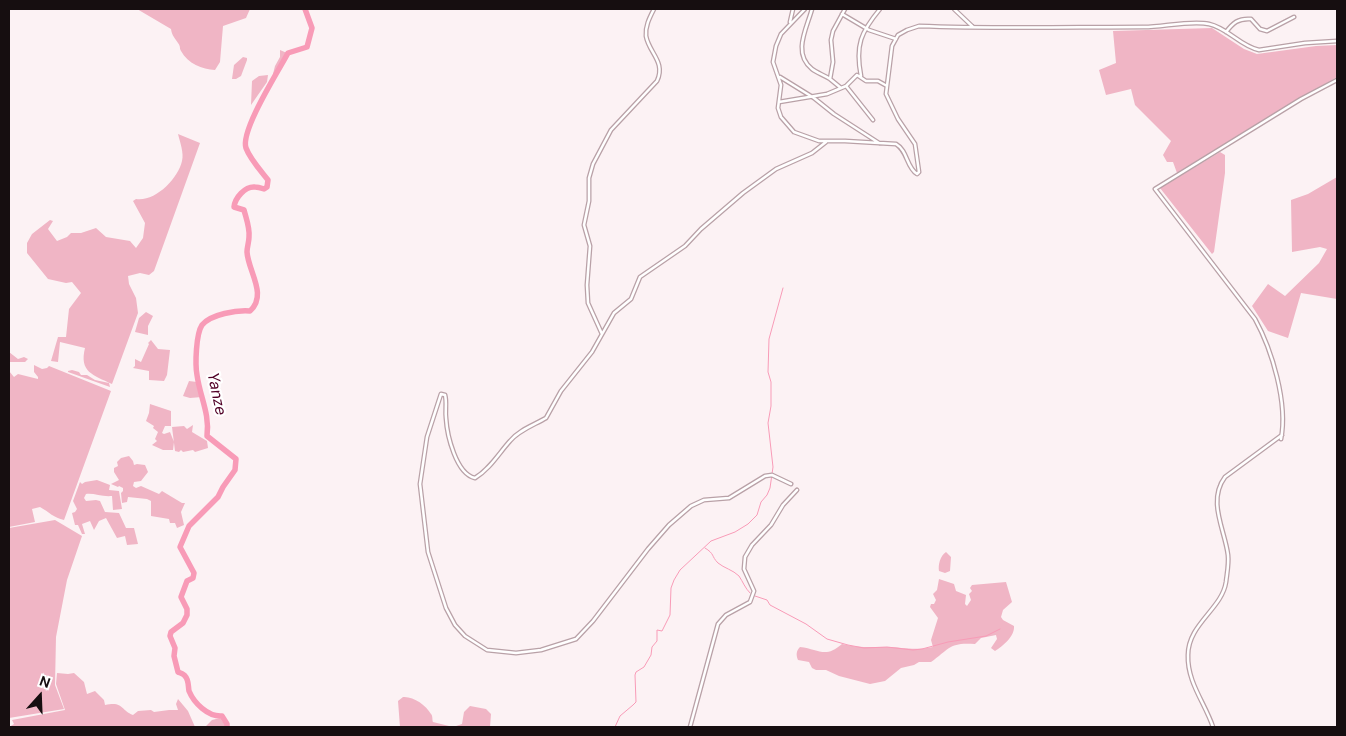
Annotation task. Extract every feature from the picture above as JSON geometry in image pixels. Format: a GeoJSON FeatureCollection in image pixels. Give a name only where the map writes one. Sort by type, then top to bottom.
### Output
{"type":"FeatureCollection","features":[{"type":"Feature","properties":{"kind":"street"},"geometry":{"type":"LineString","coordinates":[[602,334],[588,303],[587,285],[590,246],[584,225],[589,201],[589,178],[593,164],[611,130],[659,77],[660,66],[646,35],[648,22],[654,9]]}},
{"type":"Feature","properties":{"kind":"street"},"geometry":{"type":"LineString","coordinates":[[790,23],[793,9]]}},
{"type":"Feature","properties":{"kind":"street"},"geometry":{"type":"LineString","coordinates":[[805,9],[781,34],[776,46],[773,62],[780,85],[778,112],[789,128],[808,138],[826,142],[845,141],[896,144],[902,148],[911,169],[918,173],[915,144],[898,119],[887,97],[892,46],[898,35],[907,30],[920,26],[974,28],[1149,27],[1207,24],[1218,27],[1252,48],[1259,50],[1305,43],[1337,42]]}},
{"type":"Feature","properties":{"kind":"street"},"geometry":{"type":"LineString","coordinates":[[812,9],[803,40],[802,54],[812,68],[841,88]]}},
{"type":"Feature","properties":{"kind":"street"},"geometry":{"type":"LineString","coordinates":[[830,79],[833,62],[830,40],[845,9]]}},
{"type":"Feature","properties":{"kind":"street"},"geometry":{"type":"LineString","coordinates":[[861,77],[858,53],[860,41],[865,28],[880,9]]}},
{"type":"Feature","properties":{"kind":"street"},"geometry":{"type":"LineString","coordinates":[[954,9],[974,28]]}},
{"type":"Feature","properties":{"kind":"street"},"geometry":{"type":"LineString","coordinates":[[842,14],[865,28],[896,39]]}},
{"type":"Feature","properties":{"kind":"street"},"geometry":{"type":"LineString","coordinates":[[1226,32],[1235,21],[1251,19],[1260,29],[1267,31],[1294,17]]}},
{"type":"Feature","properties":{"kind":"street"},"geometry":{"type":"LineString","coordinates":[[778,76],[881,144]]}},
{"type":"Feature","properties":{"kind":"street"},"geometry":{"type":"LineString","coordinates":[[778,102],[814,98],[827,94],[846,86],[854,76],[861,77],[866,81],[878,81],[887,86]]}},
{"type":"Feature","properties":{"kind":"street"},"geometry":{"type":"LineString","coordinates":[[1281,439],[1282,410],[1278,385],[1271,355],[1263,333],[1255,319],[1155,188],[1301,99],[1337,80]]}},
{"type":"Feature","properties":{"kind":"street"},"geometry":{"type":"LineString","coordinates":[[846,86],[873,120]]}},
{"type":"Feature","properties":{"kind":"street"},"geometry":{"type":"LineString","coordinates":[[790,484],[772,475],[765,476],[729,498],[704,500],[691,506],[669,525],[648,549],[593,621],[576,639],[541,650],[507,652],[486,650],[465,636],[455,625],[446,608],[428,552],[420,484],[427,437],[443,393],[445,395],[446,419],[456,459],[462,471],[468,476],[475,478],[522,430],[546,418],[561,392],[592,352],[614,313],[631,299],[643,275],[685,246],[701,228],[776,169],[812,153],[826,142]]}},
{"type":"Feature","properties":{"kind":"street"},"geometry":{"type":"LineString","coordinates":[[1212,727],[1191,678],[1187,657],[1188,646],[1195,630],[1223,592],[1226,584],[1228,554],[1218,517],[1218,492],[1221,482],[1225,477],[1282,435]]}},
{"type":"Feature","properties":{"kind":"street"},"geometry":{"type":"LineString","coordinates":[[690,727],[718,624],[726,615],[750,602],[754,591],[744,569],[744,557],[752,545],[771,525],[783,505],[797,490]]}},
{"type":"Feature","properties":{"kind":"shaded area"},"geometry":{"type":"Polygon","coordinates":[[[137,9],[250,9],[246,18],[223,26],[220,62],[215,70],[200,67],[187,59],[181,51],[171,29],[137,9]]]}},
{"type":"Feature","properties":{"kind":"shaded area"},"geometry":{"type":"Polygon","coordinates":[[[1212,28],[1244,49],[1257,54],[1337,45],[1337,77],[1177,173],[1173,162],[1167,162],[1163,155],[1171,141],[1135,105],[1131,89],[1106,95],[1099,70],[1116,63],[1113,31],[1212,28]]]}},
{"type":"Feature","properties":{"kind":"shaded area"},"geometry":{"type":"Polygon","coordinates":[[[280,50],[287,53],[275,75],[273,74],[280,57],[280,50]]]}},
{"type":"Feature","properties":{"kind":"shaded area"},"geometry":{"type":"Polygon","coordinates":[[[243,57],[247,58],[247,60],[241,76],[232,79],[234,65],[243,57]]]}},
{"type":"Feature","properties":{"kind":"shaded area"},"geometry":{"type":"Polygon","coordinates":[[[268,75],[267,82],[251,105],[252,81],[259,76],[268,75]]]}},
{"type":"Feature","properties":{"kind":"shaded area"},"geometry":{"type":"Polygon","coordinates":[[[178,134],[200,143],[154,271],[149,275],[140,273],[128,276],[129,284],[136,298],[138,313],[112,384],[89,372],[86,368],[84,362],[85,348],[60,342],[58,362],[51,361],[58,337],[66,337],[69,309],[81,293],[72,282],[66,283],[48,279],[27,253],[27,243],[32,234],[50,220],[53,221],[48,229],[57,241],[71,233],[81,233],[96,228],[106,237],[130,241],[136,248],[143,238],[145,223],[133,201],[151,197],[158,193],[176,175],[182,161],[182,148],[178,134]]]}},
{"type":"Feature","properties":{"kind":"shaded area"},"geometry":{"type":"Polygon","coordinates":[[[1220,152],[1225,155],[1225,173],[1214,252],[1212,254],[1160,188],[1220,152]]]}},
{"type":"Feature","properties":{"kind":"shaded area"},"geometry":{"type":"Polygon","coordinates":[[[1337,177],[1337,299],[1301,293],[1288,338],[1268,331],[1252,306],[1268,284],[1285,296],[1319,263],[1327,249],[1320,247],[1292,252],[1291,200],[1308,194],[1337,177]]]}},
{"type":"Feature","properties":{"kind":"shaded area"},"geometry":{"type":"Polygon","coordinates":[[[146,312],[153,316],[148,326],[148,335],[135,332],[139,318],[146,312]]]}},
{"type":"Feature","properties":{"kind":"shaded area"},"geometry":{"type":"Polygon","coordinates":[[[151,340],[158,349],[170,350],[167,375],[164,381],[149,380],[149,371],[133,368],[135,366],[135,359],[141,362],[151,340]]]}},
{"type":"Feature","properties":{"kind":"shaded area"},"geometry":{"type":"Polygon","coordinates":[[[9,352],[18,359],[24,357],[28,359],[25,362],[9,362],[9,352]]]}},
{"type":"Feature","properties":{"kind":"shaded area"},"geometry":{"type":"Polygon","coordinates":[[[34,365],[42,369],[49,366],[111,391],[64,520],[40,507],[32,509],[35,522],[9,527],[9,371],[14,377],[18,374],[38,379],[34,372],[34,365]]]}},
{"type":"Feature","properties":{"kind":"shaded area"},"geometry":{"type":"Polygon","coordinates":[[[72,370],[95,380],[109,383],[110,387],[68,372],[72,370]]]}},
{"type":"Feature","properties":{"kind":"shaded area"},"geometry":{"type":"Polygon","coordinates":[[[189,381],[197,382],[202,397],[190,398],[183,396],[189,381]]]}},
{"type":"Feature","properties":{"kind":"shaded area"},"geometry":{"type":"Polygon","coordinates":[[[150,404],[171,411],[171,426],[165,426],[162,433],[170,432],[174,442],[173,450],[163,450],[152,445],[157,441],[155,439],[158,432],[153,428],[154,426],[146,421],[150,404]]]}},
{"type":"Feature","properties":{"kind":"shaded area"},"geometry":{"type":"Polygon","coordinates":[[[193,425],[192,432],[207,441],[208,448],[195,452],[193,450],[175,451],[172,427],[184,426],[187,429],[193,425]]]}},
{"type":"Feature","properties":{"kind":"shaded area"},"geometry":{"type":"Polygon","coordinates":[[[129,456],[134,465],[145,465],[148,472],[141,481],[134,482],[133,486],[136,488],[141,486],[159,494],[162,491],[185,503],[181,512],[184,525],[177,528],[175,523],[170,523],[169,519],[151,516],[151,501],[147,499],[128,497],[127,502],[122,503],[121,493],[123,488],[111,484],[119,480],[114,472],[114,468],[118,466],[117,462],[121,458],[129,456]]]}},
{"type":"Feature","properties":{"kind":"shaded area"},"geometry":{"type":"Polygon","coordinates":[[[97,480],[110,485],[109,490],[119,491],[122,509],[113,510],[112,496],[86,494],[84,498],[86,501],[100,501],[105,512],[119,513],[126,528],[134,528],[138,544],[127,545],[125,536],[117,538],[106,518],[99,521],[94,530],[90,521],[82,524],[85,534],[82,534],[78,525],[75,525],[72,513],[77,509],[73,501],[80,482],[82,484],[97,480]]]}},
{"type":"Feature","properties":{"kind":"shaded area"},"geometry":{"type":"Polygon","coordinates":[[[55,520],[82,536],[67,580],[56,637],[55,685],[64,709],[9,718],[9,528],[55,520]]]}},
{"type":"Feature","properties":{"kind":"shaded area"},"geometry":{"type":"Polygon","coordinates":[[[946,552],[951,557],[950,571],[945,573],[939,571],[939,566],[941,558],[946,552]]]}},
{"type":"Feature","properties":{"kind":"shaded area"},"geometry":{"type":"Polygon","coordinates":[[[939,579],[954,584],[956,591],[966,595],[965,604],[967,606],[971,600],[969,594],[972,591],[970,588],[972,585],[1006,582],[1012,602],[1003,610],[1001,617],[1014,626],[1013,633],[1008,640],[995,651],[991,648],[997,639],[996,635],[981,638],[975,644],[955,645],[931,662],[919,662],[901,668],[885,681],[870,684],[839,676],[826,670],[816,670],[812,668],[809,662],[798,660],[797,653],[800,647],[826,652],[836,649],[842,644],[858,647],[914,649],[933,647],[931,640],[938,618],[930,607],[936,600],[933,594],[937,590],[939,579]]]}},
{"type":"Feature","properties":{"kind":"shaded area"},"geometry":{"type":"Polygon","coordinates":[[[57,673],[74,673],[84,682],[87,694],[95,691],[104,700],[105,705],[119,705],[133,715],[138,711],[178,710],[176,704],[178,699],[188,711],[195,727],[9,727],[14,724],[12,720],[65,710],[56,684],[57,673]]]}},
{"type":"Feature","properties":{"kind":"shaded area"},"geometry":{"type":"Polygon","coordinates":[[[403,697],[411,698],[423,704],[432,715],[433,722],[453,727],[400,727],[398,701],[403,697]]]}},
{"type":"Feature","properties":{"kind":"shaded area"},"geometry":{"type":"Polygon","coordinates":[[[470,706],[486,709],[491,714],[490,727],[453,727],[462,724],[464,712],[470,706]]]}},
{"type":"Feature","properties":{"kind":"shaded area"},"geometry":{"type":"Polygon","coordinates":[[[220,718],[225,727],[205,727],[212,720],[220,718]]]}},
{"type":"Feature","properties":{"kind":"waterway","name":"Yanze"},"geometry":{"type":"LineString","coordinates":[[227,727],[222,716],[207,712],[191,696],[188,681],[184,675],[178,672],[174,656],[175,648],[170,636],[171,632],[183,623],[187,615],[187,609],[181,597],[187,581],[193,578],[194,573],[180,547],[189,526],[218,497],[235,470],[236,459],[207,436],[206,413],[196,370],[197,342],[200,329],[206,321],[224,314],[250,311],[255,305],[257,290],[248,259],[248,227],[244,210],[234,207],[238,196],[248,188],[264,189],[267,187],[268,180],[248,152],[246,140],[254,115],[288,53],[307,47],[312,28],[305,9]]}},
{"type":"Feature","properties":{"kind":"waterway"},"geometry":{"type":"LineString","coordinates":[[615,727],[620,716],[636,702],[635,675],[636,672],[644,667],[651,655],[652,647],[657,641],[657,630],[662,631],[670,615],[671,588],[680,570],[711,541],[735,532],[748,524],[757,515],[761,502],[770,488],[773,467],[768,423],[771,406],[771,382],[768,372],[769,339],[783,288]]}},
{"type":"Feature","properties":{"kind":"waterway"},"geometry":{"type":"LineString","coordinates":[[705,548],[718,563],[739,576],[750,593]]}},
{"type":"Feature","properties":{"kind":"waterway"},"geometry":{"type":"LineString","coordinates":[[755,596],[767,600],[770,605],[806,624],[827,639],[864,648],[922,649],[948,642],[986,636],[1000,629]]}}]}
